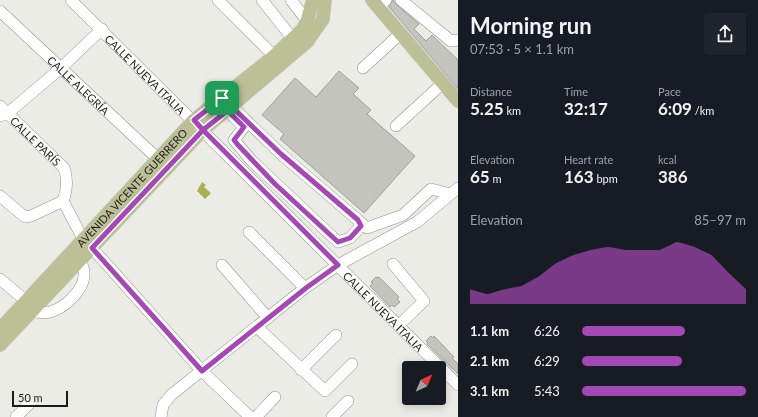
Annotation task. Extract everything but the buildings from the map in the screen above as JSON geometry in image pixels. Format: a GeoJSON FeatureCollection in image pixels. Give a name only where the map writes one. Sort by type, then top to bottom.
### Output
{"type":"FeatureCollection","features":[{"type":"Feature","properties":{"kind":"main road","name":"AVENIDA VICENTE GUERRERO"},"geometry":{"type":"LineString","coordinates":[[0,345],[29,306],[87,243],[158,159],[194,120],[293,39],[307,21],[313,0]]}},
{"type":"Feature","properties":{"kind":"main road","name":"AVENIDA VICENTE GUERRERO"},"geometry":{"type":"LineString","coordinates":[[0,329],[29,306],[79,261],[87,243],[203,130],[307,42],[323,20],[325,0]]}},
{"type":"Feature","properties":{"kind":"main road"},"geometry":{"type":"LineString","coordinates":[[379,2],[401,33],[458,101]]}},
{"type":"Feature","properties":{"kind":"street","name":"CALLE NUEVA ITALIA"},"geometry":{"type":"LineString","coordinates":[[71,0],[194,120],[458,385]]}},
{"type":"Feature","properties":{"kind":"street"},"geometry":{"type":"LineString","coordinates":[[218,0],[274,56]]}},
{"type":"Feature","properties":{"kind":"street"},"geometry":{"type":"LineString","coordinates":[[262,0],[293,39]]}},
{"type":"Feature","properties":{"kind":"street"},"geometry":{"type":"LineString","coordinates":[[291,0],[307,21]]}},
{"type":"Feature","properties":{"kind":"street"},"geometry":{"type":"LineString","coordinates":[[401,0],[451,41],[458,40]]}},
{"type":"Feature","properties":{"kind":"street","name":"CALLE ALEGRÍA"},"geometry":{"type":"LineString","coordinates":[[0,11],[158,159]]}},
{"type":"Feature","properties":{"kind":"street"},"geometry":{"type":"LineString","coordinates":[[3,112],[61,68],[102,29]]}},
{"type":"Feature","properties":{"kind":"street"},"geometry":{"type":"LineString","coordinates":[[363,68],[401,33]]}},
{"type":"Feature","properties":{"kind":"street"},"geometry":{"type":"LineString","coordinates":[[396,126],[443,83]]}},
{"type":"Feature","properties":{"kind":"street"},"geometry":{"type":"LineString","coordinates":[[220,100],[367,228]]}},
{"type":"Feature","properties":{"kind":"street"},"geometry":{"type":"LineString","coordinates":[[229,109],[244,127],[234,140],[238,145],[278,187],[338,242],[350,238],[361,226],[358,220]]}},
{"type":"Feature","properties":{"kind":"street","name":"CALLE PARÍS"},"geometry":{"type":"LineString","coordinates":[[3,112],[64,168],[67,175],[67,184],[63,201]]}},
{"type":"Feature","properties":{"kind":"street"},"geometry":{"type":"LineString","coordinates":[[356,231],[403,215],[431,189],[454,191]]}},
{"type":"Feature","properties":{"kind":"street"},"geometry":{"type":"LineString","coordinates":[[161,417],[163,405],[171,395],[306,288],[338,265],[417,222],[454,191]]}},
{"type":"Feature","properties":{"kind":"street"},"geometry":{"type":"LineString","coordinates":[[0,196],[25,217],[31,216],[63,201],[87,243],[202,371],[250,417]]}},
{"type":"Feature","properties":{"kind":"street"},"geometry":{"type":"LineString","coordinates":[[249,232],[306,288]]}},
{"type":"Feature","properties":{"kind":"street"},"geometry":{"type":"LineString","coordinates":[[0,278],[29,306],[44,314],[66,304],[76,293],[84,279],[85,271],[79,261]]}},
{"type":"Feature","properties":{"kind":"street"},"geometry":{"type":"LineString","coordinates":[[393,264],[424,301],[399,325]]}},
{"type":"Feature","properties":{"kind":"street"},"geometry":{"type":"LineString","coordinates":[[222,265],[268,318]]}},
{"type":"Feature","properties":{"kind":"street"},"geometry":{"type":"LineString","coordinates":[[257,327],[325,391],[352,364]]}},
{"type":"Feature","properties":{"kind":"street"},"geometry":{"type":"LineString","coordinates":[[301,370],[336,335]]}},
{"type":"Feature","properties":{"kind":"street"},"geometry":{"type":"LineString","coordinates":[[256,417],[275,397]]}},
{"type":"Feature","properties":{"kind":"street"},"geometry":{"type":"LineString","coordinates":[[332,417],[348,401]]}},
{"type":"Feature","properties":{"kind":"street"},"geometry":{"type":"LineString","coordinates":[[16,417],[31,402]]}},
{"type":"Feature","properties":{"kind":"shaded area"},"geometry":{"type":"Polygon","coordinates":[[[202,182],[206,185],[204,187],[211,193],[205,199],[197,191],[202,182]]]}},
{"type":"Feature","properties":{"kind":"route"},"geometry":{"type":"LineString","coordinates":[[222,98],[194,120],[203,130],[92,248],[202,371],[306,288],[338,265],[203,130],[232,107],[266,141],[358,220],[361,226],[350,238],[338,242],[289,197],[251,160],[234,140],[238,132],[244,127],[238,120],[227,110],[232,107],[222,98]]}}]}
